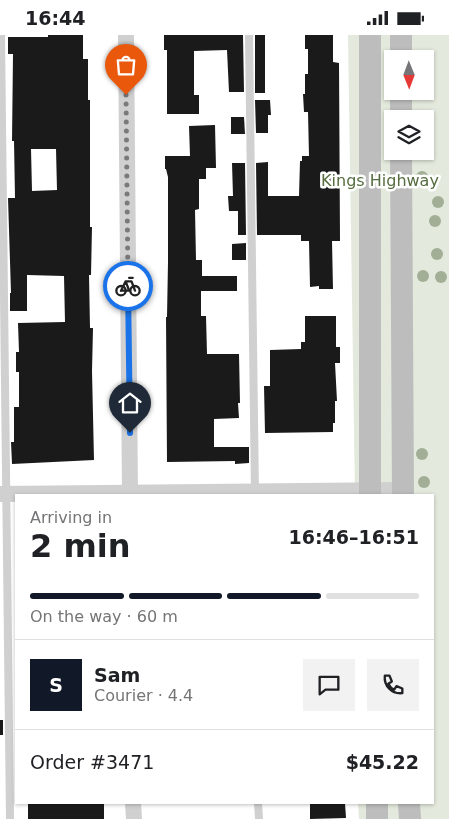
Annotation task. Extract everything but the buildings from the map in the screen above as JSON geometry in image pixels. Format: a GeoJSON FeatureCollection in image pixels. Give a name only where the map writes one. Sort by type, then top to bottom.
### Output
{"type":"FeatureCollection","features":[{"type":"Feature","properties":{"kind":"street"},"geometry":{"type":"LineString","coordinates":[[126,35],[130,494]]}},
{"type":"Feature","properties":{"kind":"street"},"geometry":{"type":"LineString","coordinates":[[369,493],[370,35]]}},
{"type":"Feature","properties":{"kind":"street"},"geometry":{"type":"LineString","coordinates":[[401,35],[401,50]]}},
{"type":"Feature","properties":{"kind":"street"},"geometry":{"type":"LineString","coordinates":[[3,494],[403,493],[401,160]]}},
{"type":"Feature","properties":{"kind":"street"},"geometry":{"type":"LineString","coordinates":[[133,804],[134,819]]}},
{"type":"Feature","properties":{"kind":"street"},"geometry":{"type":"LineString","coordinates":[[377,804],[377,819]]}},
{"type":"Feature","properties":{"kind":"street"},"geometry":{"type":"LineString","coordinates":[[409,804],[410,819]]}},
{"type":"Feature","properties":{"kind":"lane"},"geometry":{"type":"LineString","coordinates":[[1,35],[3,494],[10,819]]}},
{"type":"Feature","properties":{"kind":"lane"},"geometry":{"type":"LineString","coordinates":[[249,35],[255,493]]}},
{"type":"Feature","properties":{"kind":"lane"},"geometry":{"type":"LineString","coordinates":[[258,804],[259,819]]}},
{"type":"Feature","properties":{"kind":"green space","name":"Kings Highway"},"geometry":{"type":"Polygon","coordinates":[[[348,35],[449,35],[449,819],[359,819],[358,804],[434,804],[434,494],[355,494],[348,35]]]}},
{"type":"Feature","properties":{"kind":"way so far"},"geometry":{"type":"LineString","coordinates":[[126,95],[128,286]]}},
{"type":"Feature","properties":{"kind":"route"},"geometry":{"type":"LineString","coordinates":[[128,286],[130,433]]}}]}
